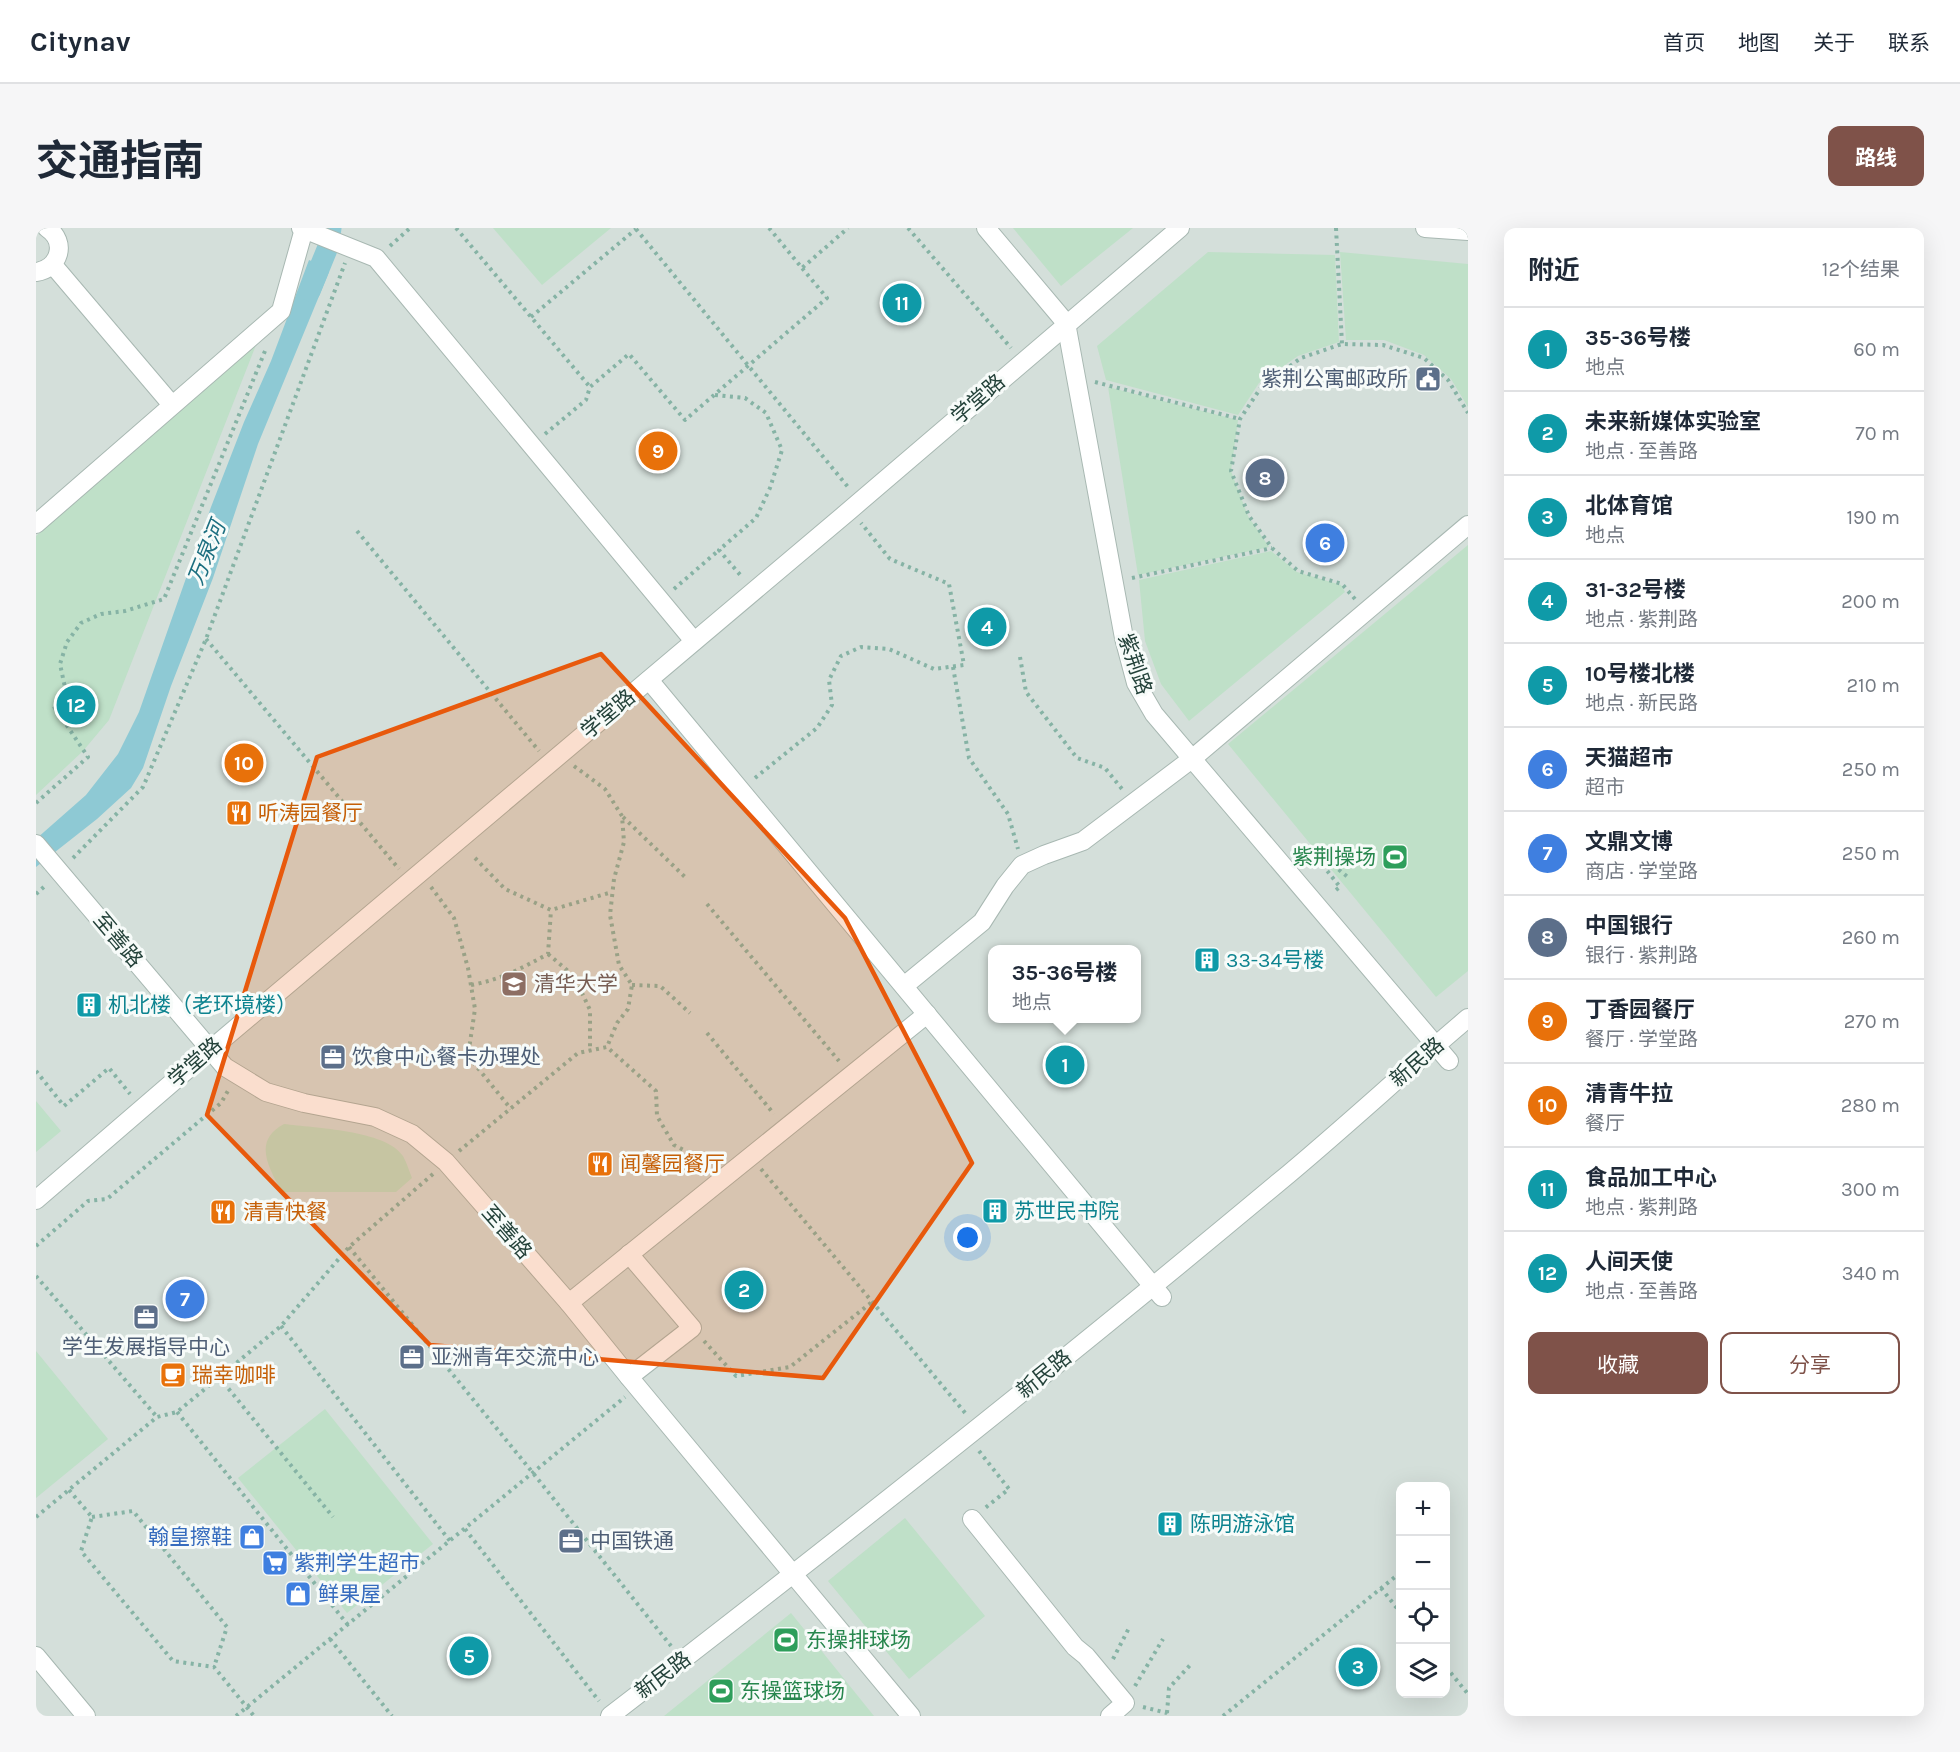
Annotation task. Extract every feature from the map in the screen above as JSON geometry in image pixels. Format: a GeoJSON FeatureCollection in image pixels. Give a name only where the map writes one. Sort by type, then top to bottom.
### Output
{"type":"FeatureCollection","features":[{"type":"Feature","properties":{"kind":"street","name":"紫荆路"},"geometry":{"type":"LineString","coordinates":[[986,228],[1066,323],[1124,638],[1136,683],[1154,714],[1449,1061]]}},
{"type":"Feature","properties":{"kind":"street","name":"学堂路"},"geometry":{"type":"LineString","coordinates":[[36,1200],[1180,228]]}},
{"type":"Feature","properties":{"kind":"street"},"geometry":{"type":"LineString","coordinates":[[1425,228],[1468,231]]}},
{"type":"Feature","properties":{"kind":"street"},"geometry":{"type":"LineString","coordinates":[[53,229],[58,239],[58,256],[44,268],[172,405]]}},
{"type":"Feature","properties":{"kind":"street"},"geometry":{"type":"LineString","coordinates":[[36,524],[281,311],[303,229],[376,258],[694,641]]}},
{"type":"Feature","properties":{"kind":"street"},"geometry":{"type":"LineString","coordinates":[[904,987],[982,922],[1005,886],[1022,865],[1083,842],[1193,758],[1468,525]]}},
{"type":"Feature","properties":{"kind":"street"},"geometry":{"type":"LineString","coordinates":[[648,680],[1157,1292]]}},
{"type":"Feature","properties":{"kind":"street","name":"至善路"},"geometry":{"type":"LineString","coordinates":[[36,844],[210,1050],[236,1076],[266,1092],[304,1103],[375,1117],[412,1134],[446,1162],[569,1303],[911,1716]]}},
{"type":"Feature","properties":{"kind":"street"},"geometry":{"type":"LineString","coordinates":[[569,1303],[927,1014]]}},
{"type":"Feature","properties":{"kind":"street","name":"新民路"},"geometry":{"type":"LineString","coordinates":[[610,1716],[972,1432],[1157,1292],[1281,1180],[1468,1018]]}},
{"type":"Feature","properties":{"kind":"street"},"geometry":{"type":"LineString","coordinates":[[629,1254],[692,1328],[633,1382]]}},
{"type":"Feature","properties":{"kind":"street"},"geometry":{"type":"LineString","coordinates":[[972,1519],[1076,1647],[1125,1703],[1110,1716]]}},
{"type":"Feature","properties":{"kind":"street"},"geometry":{"type":"LineString","coordinates":[[36,1656],[86,1716]]}},
{"type":"Feature","properties":{"kind":"path"},"geometry":{"type":"LineString","coordinates":[[376,258],[410,228]]}},
{"type":"Feature","properties":{"kind":"path"},"geometry":{"type":"LineString","coordinates":[[456,228],[590,387]]}},
{"type":"Feature","properties":{"kind":"path"},"geometry":{"type":"LineString","coordinates":[[531,446],[586,400],[590,387],[629,354],[685,420],[827,298],[769,228]]}},
{"type":"Feature","properties":{"kind":"path"},"geometry":{"type":"LineString","coordinates":[[802,268],[848,228]]}},
{"type":"Feature","properties":{"kind":"path"},"geometry":{"type":"LineString","coordinates":[[908,228],[1022,361]]}},
{"type":"Feature","properties":{"kind":"path"},"geometry":{"type":"LineString","coordinates":[[1336,228],[1342,344]]}},
{"type":"Feature","properties":{"kind":"path"},"geometry":{"type":"LineString","coordinates":[[531,317],[637,229],[748,367],[855,506],[890,559],[949,584],[964,665],[934,669],[889,649],[861,647],[841,656],[829,680],[832,705],[816,728],[740,790]]}},
{"type":"Feature","properties":{"kind":"path"},"geometry":{"type":"LineString","coordinates":[[56,866],[143,787],[206,639],[350,249]]}},
{"type":"Feature","properties":{"kind":"path"},"geometry":{"type":"LineString","coordinates":[[36,803],[88,757],[52,705],[66,693],[60,664],[67,642],[81,623],[101,614],[125,611],[164,599],[267,344]]}},
{"type":"Feature","properties":{"kind":"path"},"geometry":{"type":"LineString","coordinates":[[1366,610],[1342,584],[1298,571],[1272,548],[1249,516],[1231,471],[1240,419],[1262,386],[1301,358],[1342,344],[1383,345],[1424,358],[1449,380],[1468,413]]}},
{"type":"Feature","properties":{"kind":"path"},"geometry":{"type":"LineString","coordinates":[[1077,378],[1240,419]]}},
{"type":"Feature","properties":{"kind":"path"},"geometry":{"type":"LineString","coordinates":[[660,600],[756,518],[770,488],[782,450],[766,413],[745,398],[714,395]]}},
{"type":"Feature","properties":{"kind":"path"},"geometry":{"type":"LineString","coordinates":[[357,531],[554,759],[605,789],[622,816],[684,877]]}},
{"type":"Feature","properties":{"kind":"path"},"geometry":{"type":"LineString","coordinates":[[1114,582],[1272,548]]}},
{"type":"Feature","properties":{"kind":"path"},"geometry":{"type":"LineString","coordinates":[[719,550],[754,591]]}},
{"type":"Feature","properties":{"kind":"path"},"geometry":{"type":"LineString","coordinates":[[206,639],[415,877],[454,918],[475,1009],[468,1056],[511,1109]]}},
{"type":"Feature","properties":{"kind":"path"},"geometry":{"type":"LineString","coordinates":[[1020,657],[1026,692],[1077,758],[1104,768],[1134,803]]}},
{"type":"Feature","properties":{"kind":"path"},"geometry":{"type":"LineString","coordinates":[[953,667],[969,758],[1008,814],[1022,865]]}},
{"type":"Feature","properties":{"kind":"path"},"geometry":{"type":"LineString","coordinates":[[607,1047],[617,1023],[628,1009],[632,986],[619,965],[610,915],[624,842],[622,816]]}},
{"type":"Feature","properties":{"kind":"path"},"geometry":{"type":"LineString","coordinates":[[475,858],[505,889],[551,910],[613,892]]}},
{"type":"Feature","properties":{"kind":"path"},"geometry":{"type":"LineString","coordinates":[[1336,890],[1340,887],[1324,868],[1328,860],[1348,878]]}},
{"type":"Feature","properties":{"kind":"path"},"geometry":{"type":"LineString","coordinates":[[707,904],[852,1075]]}},
{"type":"Feature","properties":{"kind":"path"},"geometry":{"type":"LineString","coordinates":[[548,954],[551,910]]}},
{"type":"Feature","properties":{"kind":"path"},"geometry":{"type":"LineString","coordinates":[[471,985],[512,973],[548,954]]}},
{"type":"Feature","properties":{"kind":"path"},"geometry":{"type":"LineString","coordinates":[[548,954],[574,976],[590,1010],[590,1051]]}},
{"type":"Feature","properties":{"kind":"path"},"geometry":{"type":"LineString","coordinates":[[632,986],[660,986],[690,1013]]}},
{"type":"Feature","properties":{"kind":"path"},"geometry":{"type":"LineString","coordinates":[[707,1033],[786,1128]]}},
{"type":"Feature","properties":{"kind":"path"},"geometry":{"type":"LineString","coordinates":[[36,1517],[157,1417],[177,1412],[281,1326],[349,1247],[446,1162],[578,1053],[607,1047]]}},
{"type":"Feature","properties":{"kind":"path"},"geometry":{"type":"LineString","coordinates":[[607,1047],[656,1091],[657,1116],[674,1145],[705,1161],[719,1182]]}},
{"type":"Feature","properties":{"kind":"path"},"geometry":{"type":"LineString","coordinates":[[36,1071],[64,1106],[109,1068],[141,1109]]}},
{"type":"Feature","properties":{"kind":"path"},"geometry":{"type":"LineString","coordinates":[[36,1246],[88,1201],[107,1199],[221,1103],[236,1076]]}},
{"type":"Feature","properties":{"kind":"path"},"geometry":{"type":"LineString","coordinates":[[751,1157],[872,1302],[972,1432],[1009,1489],[972,1519]]}},
{"type":"Feature","properties":{"kind":"path"},"geometry":{"type":"LineString","coordinates":[[349,1247],[683,1661]]}},
{"type":"Feature","properties":{"kind":"path"},"geometry":{"type":"LineString","coordinates":[[36,1276],[157,1417]]}},
{"type":"Feature","properties":{"kind":"path"},"geometry":{"type":"LineString","coordinates":[[692,1328],[736,1376],[790,1367],[872,1302]]}},
{"type":"Feature","properties":{"kind":"path"},"geometry":{"type":"LineString","coordinates":[[281,1326],[450,1541]]}},
{"type":"Feature","properties":{"kind":"path"},"geometry":{"type":"LineString","coordinates":[[219,1377],[333,1517]]}},
{"type":"Feature","properties":{"kind":"path"},"geometry":{"type":"LineString","coordinates":[[236,1716],[533,1473],[633,1382]]}},
{"type":"Feature","properties":{"kind":"path"},"geometry":{"type":"LineString","coordinates":[[177,1412],[348,1625]]}},
{"type":"Feature","properties":{"kind":"path"},"geometry":{"type":"LineString","coordinates":[[69,1490],[92,1517]]}},
{"type":"Feature","properties":{"kind":"path"},"geometry":{"type":"LineString","coordinates":[[92,1517],[133,1511],[227,1627],[214,1667]]}},
{"type":"Feature","properties":{"kind":"path"},"geometry":{"type":"LineString","coordinates":[[92,1517],[81,1551],[173,1661],[214,1667],[254,1716]]}},
{"type":"Feature","properties":{"kind":"path"},"geometry":{"type":"LineString","coordinates":[[465,1529],[610,1716]]}},
{"type":"Feature","properties":{"kind":"path"},"geometry":{"type":"LineString","coordinates":[[1223,1716],[1395,1577]]}},
{"type":"Feature","properties":{"kind":"path"},"geometry":{"type":"LineString","coordinates":[[1381,1588],[1396,1606]]}},
{"type":"Feature","properties":{"kind":"path"},"geometry":{"type":"LineString","coordinates":[[1100,1673],[1114,1658],[1130,1626]]}},
{"type":"Feature","properties":{"kind":"path"},"geometry":{"type":"LineString","coordinates":[[330,1639],[392,1716]]}},
{"type":"Feature","properties":{"kind":"path"},"geometry":{"type":"LineString","coordinates":[[1163,1640],[1125,1703],[1168,1714],[1169,1688],[1192,1663]]}},
{"type":"Feature","properties":{"kind":"path"},"geometry":{"type":"LineString","coordinates":[[1450,1672],[1468,1694]]}},
{"type":"Feature","properties":{"kind":"highlighted area"},"geometry":{"type":"Polygon","coordinates":[[[601,654],[845,918],[972,1163],[823,1378],[430,1345],[207,1115],[317,757],[601,654]]]}},
{"type":"Feature","properties":{"kind":"shaded area","name":"清华大学"},"geometry":{"type":"Polygon","coordinates":[[[36,228],[1468,228],[1468,1716],[36,1716],[36,228]]]}},
{"type":"Feature","properties":{"kind":"green space"},"geometry":{"type":"Polygon","coordinates":[[[493,228],[611,228],[542,285],[493,228]]]}},
{"type":"Feature","properties":{"kind":"green space"},"geometry":{"type":"Polygon","coordinates":[[[1013,228],[1133,228],[1061,286],[1013,228]]]}},
{"type":"Feature","properties":{"kind":"green space"},"geometry":{"type":"Polygon","coordinates":[[[1208,252],[1335,255],[1339,342],[1298,356],[1259,383],[1238,415],[1106,380],[1097,346],[1208,252]]]}},
{"type":"Feature","properties":{"kind":"green space"},"geometry":{"type":"Polygon","coordinates":[[[1340,252],[1468,264],[1468,407],[1451,379],[1424,355],[1384,340],[1346,340],[1340,252]]]}},
{"type":"Feature","properties":{"kind":"green space"},"geometry":{"type":"Polygon","coordinates":[[[256,345],[109,720],[83,751],[36,795],[36,536],[256,345]]]}},
{"type":"Feature","properties":{"kind":"green space"},"geometry":{"type":"Polygon","coordinates":[[[1108,387],[1238,420],[1231,471],[1248,516],[1269,547],[1138,575],[1108,387]]]}},
{"type":"Feature","properties":{"kind":"green space","name":"紫荆操场"},"geometry":{"type":"Polygon","coordinates":[[[1468,545],[1468,971],[1436,997],[1228,744],[1468,545]]]}},
{"type":"Feature","properties":{"kind":"green space"},"geometry":{"type":"Polygon","coordinates":[[[1271,551],[1297,572],[1341,585],[1345,592],[1189,721],[1161,684],[1145,641],[1139,580],[1271,551]]]}},
{"type":"Feature","properties":{"kind":"green space"},"geometry":{"type":"Polygon","coordinates":[[[36,1101],[61,1131],[36,1152],[36,1101]]]}},
{"type":"Feature","properties":{"kind":"green space"},"geometry":{"type":"Polygon","coordinates":[[[284,1124],[348,1132],[381,1141],[394,1147],[403,1156],[412,1178],[396,1192],[282,1192],[268,1164],[266,1147],[268,1138],[284,1124]]]}},
{"type":"Feature","properties":{"kind":"green space"},"geometry":{"type":"Polygon","coordinates":[[[36,1351],[108,1439],[36,1498],[36,1351]]]}},
{"type":"Feature","properties":{"kind":"green space"},"geometry":{"type":"Polygon","coordinates":[[[325,1409],[433,1544],[347,1613],[238,1478],[325,1409]]]}},
{"type":"Feature","properties":{"kind":"green space"},"geometry":{"type":"Polygon","coordinates":[[[905,1518],[985,1616],[909,1679],[828,1581],[905,1518]]]}},
{"type":"Feature","properties":{"kind":"green space","name":"东操排球场"},"geometry":{"type":"Polygon","coordinates":[[[791,1613],[874,1716],[664,1716],[791,1613]]]}},
{"type":"Feature","properties":{"kind":"water"},"geometry":{"type":"Polygon","coordinates":[[[309,260],[328,268],[329,272],[258,444],[213,578],[171,686],[143,768],[131,788],[97,819],[36,867],[36,839],[86,795],[118,754],[139,712],[211,507],[271,361],[309,260]]]}},
{"type":"Feature","properties":{"kind":"waterway","name":"万泉河"},"geometry":{"type":"LineString","coordinates":[[310,291],[328,247],[331,228]]}},
{"type":"Feature","properties":{"kind":"place","name":"食品加工中心"},"geometry":{"type":"Point","coordinates":[902,303]}},
{"type":"Feature","properties":{"kind":"place","name":"紫荆公寓邮政所"},"geometry":{"type":"Point","coordinates":[1428,379]}},
{"type":"Feature","properties":{"kind":"place","name":"丁香园餐厅"},"geometry":{"type":"Point","coordinates":[658,451]}},
{"type":"Feature","properties":{"kind":"place","name":"中国银行"},"geometry":{"type":"Point","coordinates":[1265,478]}},
{"type":"Feature","properties":{"kind":"place","name":"天猫超市"},"geometry":{"type":"Point","coordinates":[1325,543]}},
{"type":"Feature","properties":{"kind":"place","name":"31-32号楼"},"geometry":{"type":"Point","coordinates":[987,627]}},
{"type":"Feature","properties":{"kind":"place","name":"人间天使"},"geometry":{"type":"Point","coordinates":[76,705]}},
{"type":"Feature","properties":{"kind":"place","name":"清青牛拉"},"geometry":{"type":"Point","coordinates":[244,763]}},
{"type":"Feature","properties":{"kind":"place","name":"听涛园餐厅"},"geometry":{"type":"Point","coordinates":[239,813]}},
{"type":"Feature","properties":{"kind":"place","name":"紫荆操场"},"geometry":{"type":"Point","coordinates":[1395,857]}},
{"type":"Feature","properties":{"kind":"place","name":"33-34号楼"},"geometry":{"type":"Point","coordinates":[1207,960]}},
{"type":"Feature","properties":{"kind":"place","name":"清华大学"},"geometry":{"type":"Point","coordinates":[514,984]}},
{"type":"Feature","properties":{"kind":"place","name":"机北楼（老环境楼）"},"geometry":{"type":"Point","coordinates":[89,1005]}},
{"type":"Feature","properties":{"kind":"place","name":"饮食中心餐卡办理处"},"geometry":{"type":"Point","coordinates":[333,1057]}},
{"type":"Feature","properties":{"kind":"place","name":"35-36号楼"},"geometry":{"type":"Point","coordinates":[1065,1065]}},
{"type":"Feature","properties":{"kind":"place","name":"闻馨园餐厅"},"geometry":{"type":"Point","coordinates":[600,1164]}},
{"type":"Feature","properties":{"kind":"place","name":"苏世民书院"},"geometry":{"type":"Point","coordinates":[995,1211]}},
{"type":"Feature","properties":{"kind":"place","name":"清青快餐"},"geometry":{"type":"Point","coordinates":[223,1212]}},
{"type":"Feature","properties":{"kind":"place","name":"未来新媒体实验室"},"geometry":{"type":"Point","coordinates":[744,1290]}},
{"type":"Feature","properties":{"kind":"place","name":"文鼎文博"},"geometry":{"type":"Point","coordinates":[185,1299]}},
{"type":"Feature","properties":{"kind":"place","name":"学生发展指导中心"},"geometry":{"type":"Point","coordinates":[146,1317]}},
{"type":"Feature","properties":{"kind":"place","name":"亚洲青年交流中心"},"geometry":{"type":"Point","coordinates":[412,1357]}},
{"type":"Feature","properties":{"kind":"place","name":"瑞幸咖啡"},"geometry":{"type":"Point","coordinates":[173,1375]}},
{"type":"Feature","properties":{"kind":"place","name":"陈明游泳馆"},"geometry":{"type":"Point","coordinates":[1170,1524]}},
{"type":"Feature","properties":{"kind":"place","name":"翰皇擦鞋"},"geometry":{"type":"Point","coordinates":[252,1537]}},
{"type":"Feature","properties":{"kind":"place","name":"中国铁通"},"geometry":{"type":"Point","coordinates":[571,1541]}},
{"type":"Feature","properties":{"kind":"place","name":"紫荆学生超市"},"geometry":{"type":"Point","coordinates":[275,1563]}},
{"type":"Feature","properties":{"kind":"place","name":"鲜果屋"},"geometry":{"type":"Point","coordinates":[298,1594]}},
{"type":"Feature","properties":{"kind":"place","name":"东操排球场"},"geometry":{"type":"Point","coordinates":[786,1640]}},
{"type":"Feature","properties":{"kind":"place","name":"10号楼北楼"},"geometry":{"type":"Point","coordinates":[469,1656]}},
{"type":"Feature","properties":{"kind":"place","name":"北体育馆"},"geometry":{"type":"Point","coordinates":[1358,1667]}},
{"type":"Feature","properties":{"kind":"place","name":"东操篮球场"},"geometry":{"type":"Point","coordinates":[721,1691]}}]}
